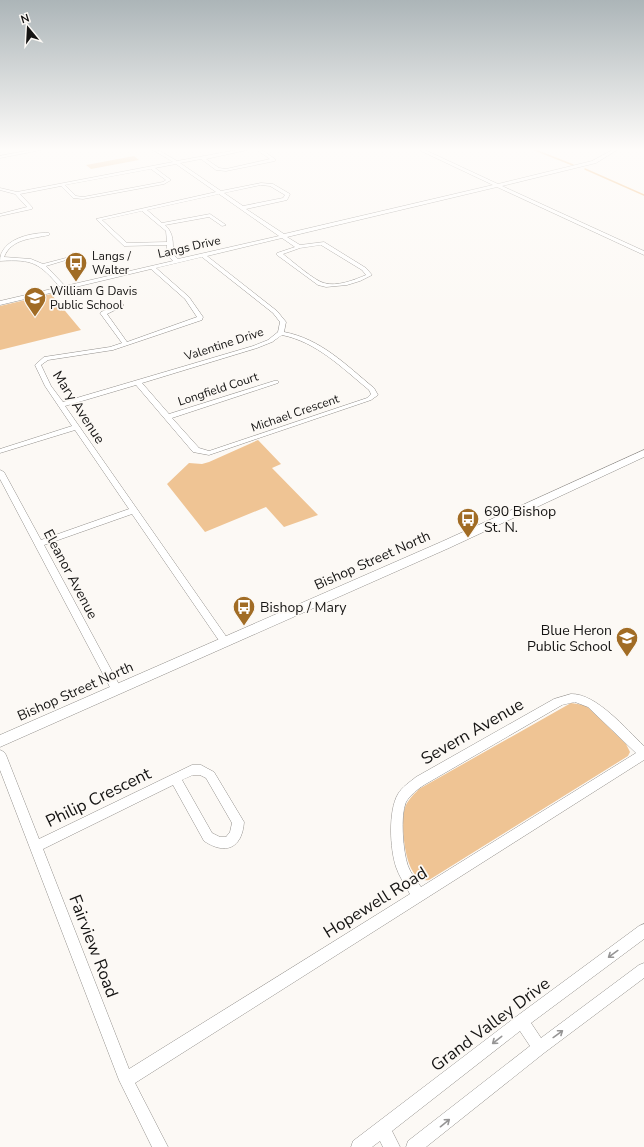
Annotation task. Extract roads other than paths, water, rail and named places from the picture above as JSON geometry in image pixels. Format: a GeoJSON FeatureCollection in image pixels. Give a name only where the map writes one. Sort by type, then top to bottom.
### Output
{"type":"FeatureCollection","features":[{"type":"Feature","properties":{"kind":"main road","name":"Bishop Street North"},"geometry":{"type":"LineString","coordinates":[[0,741],[445,545],[644,453]]}},
{"type":"Feature","properties":{"kind":"street"},"geometry":{"type":"LineString","coordinates":[[0,215],[30,208],[26,204]]}},
{"type":"Feature","properties":{"kind":"street"},"geometry":{"type":"LineString","coordinates":[[168,204],[104,217],[98,220],[126,245],[170,243]]}},
{"type":"Feature","properties":{"kind":"street"},"geometry":{"type":"LineString","coordinates":[[236,204],[299,247],[322,243],[364,269],[369,275],[334,286],[328,287],[320,284],[279,254],[299,247]]}},
{"type":"Feature","properties":{"kind":"street"},"geometry":{"type":"LineString","coordinates":[[242,208],[263,204]]}},
{"type":"Feature","properties":{"kind":"street","name":"Langs Drive"},"geometry":{"type":"LineString","coordinates":[[0,303],[423,204]]}},
{"type":"Feature","properties":{"kind":"street"},"geometry":{"type":"LineString","coordinates":[[536,204],[644,253]]}},
{"type":"Feature","properties":{"kind":"street"},"geometry":{"type":"LineString","coordinates":[[143,209],[163,224],[169,233],[170,254],[177,262]]}},
{"type":"Feature","properties":{"kind":"street"},"geometry":{"type":"LineString","coordinates":[[163,224],[210,215],[224,225]]}},
{"type":"Feature","properties":{"kind":"street"},"geometry":{"type":"LineString","coordinates":[[47,234],[17,241],[8,245],[4,249],[0,259],[23,259],[44,265],[64,259]]}},
{"type":"Feature","properties":{"kind":"street","name":"Valentine Drive"},"geometry":{"type":"LineString","coordinates":[[61,405],[255,347],[270,341],[281,333],[283,322],[275,312],[203,255]]}},
{"type":"Feature","properties":{"kind":"street"},"geometry":{"type":"LineString","coordinates":[[44,265],[64,288]]}},
{"type":"Feature","properties":{"kind":"street","name":"Mary Avenue"},"geometry":{"type":"LineString","coordinates":[[152,267],[194,305],[200,319],[196,322],[126,345],[97,352],[52,356],[40,361],[38,365],[48,386],[225,642]]}},
{"type":"Feature","properties":{"kind":"street"},"geometry":{"type":"LineString","coordinates":[[121,305],[102,312],[126,345]]}},
{"type":"Feature","properties":{"kind":"street","name":"Michael Crescent"},"geometry":{"type":"LineString","coordinates":[[137,382],[196,450],[209,453],[369,400],[375,395],[372,389],[313,342],[297,335],[281,333]]}},
{"type":"Feature","properties":{"kind":"street","name":"Longfield Court"},"geometry":{"type":"LineString","coordinates":[[167,417],[276,382]]}},
{"type":"Feature","properties":{"kind":"street"},"geometry":{"type":"LineString","coordinates":[[0,451],[76,427]]}},
{"type":"Feature","properties":{"kind":"street","name":"Eleanor Avenue"},"geometry":{"type":"LineString","coordinates":[[0,472],[117,690]]}},
{"type":"Feature","properties":{"kind":"street"},"geometry":{"type":"LineString","coordinates":[[39,544],[133,511]]}},
{"type":"Feature","properties":{"kind":"street","name":"Severn Avenue"},"geometry":{"type":"LineString","coordinates":[[419,896],[407,878],[401,864],[397,821],[402,800],[408,790],[420,780],[558,702],[570,697],[585,699],[592,704],[644,754]]}},
{"type":"Feature","properties":{"kind":"street","name":"Hopewell Road"},"geometry":{"type":"LineString","coordinates":[[126,1080],[644,754]]}},
{"type":"Feature","properties":{"kind":"street","name":"Fairview Road"},"geometry":{"type":"LineString","coordinates":[[0,755],[37,846],[126,1080],[160,1147]]}},
{"type":"Feature","properties":{"kind":"street","name":"Philip Crescent"},"geometry":{"type":"LineString","coordinates":[[37,846],[175,778],[192,770],[201,770],[210,775],[238,822],[238,830],[234,839],[225,844],[216,843],[208,837],[175,778]]}},
{"type":"Feature","properties":{"kind":"street","name":"Grand Valley Drive"},"geometry":{"type":"LineString","coordinates":[[359,1147],[522,1021],[643,933]]}},
{"type":"Feature","properties":{"kind":"street"},"geometry":{"type":"LineString","coordinates":[[414,1147],[539,1048],[644,970]]}},
{"type":"Feature","properties":{"kind":"street"},"geometry":{"type":"LineString","coordinates":[[522,1021],[539,1048]]}},
{"type":"Feature","properties":{"kind":"street"},"geometry":{"type":"LineString","coordinates":[[382,1129],[392,1147]]}},
{"type":"Feature","properties":{"kind":"place","name":"Langs / Walter"},"geometry":{"type":"Point","coordinates":[76,282]}},
{"type":"Feature","properties":{"kind":"place","name":"William G Davis Public School"},"geometry":{"type":"Point","coordinates":[35,318]}},
{"type":"Feature","properties":{"kind":"place","name":"690 Bishop St. N."},"geometry":{"type":"Point","coordinates":[468,538]}},
{"type":"Feature","properties":{"kind":"place","name":"Bishop / Mary"},"geometry":{"type":"Point","coordinates":[244,626]}},
{"type":"Feature","properties":{"kind":"place","name":"Blue Heron Public School"},"geometry":{"type":"Point","coordinates":[627,658]}}]}
